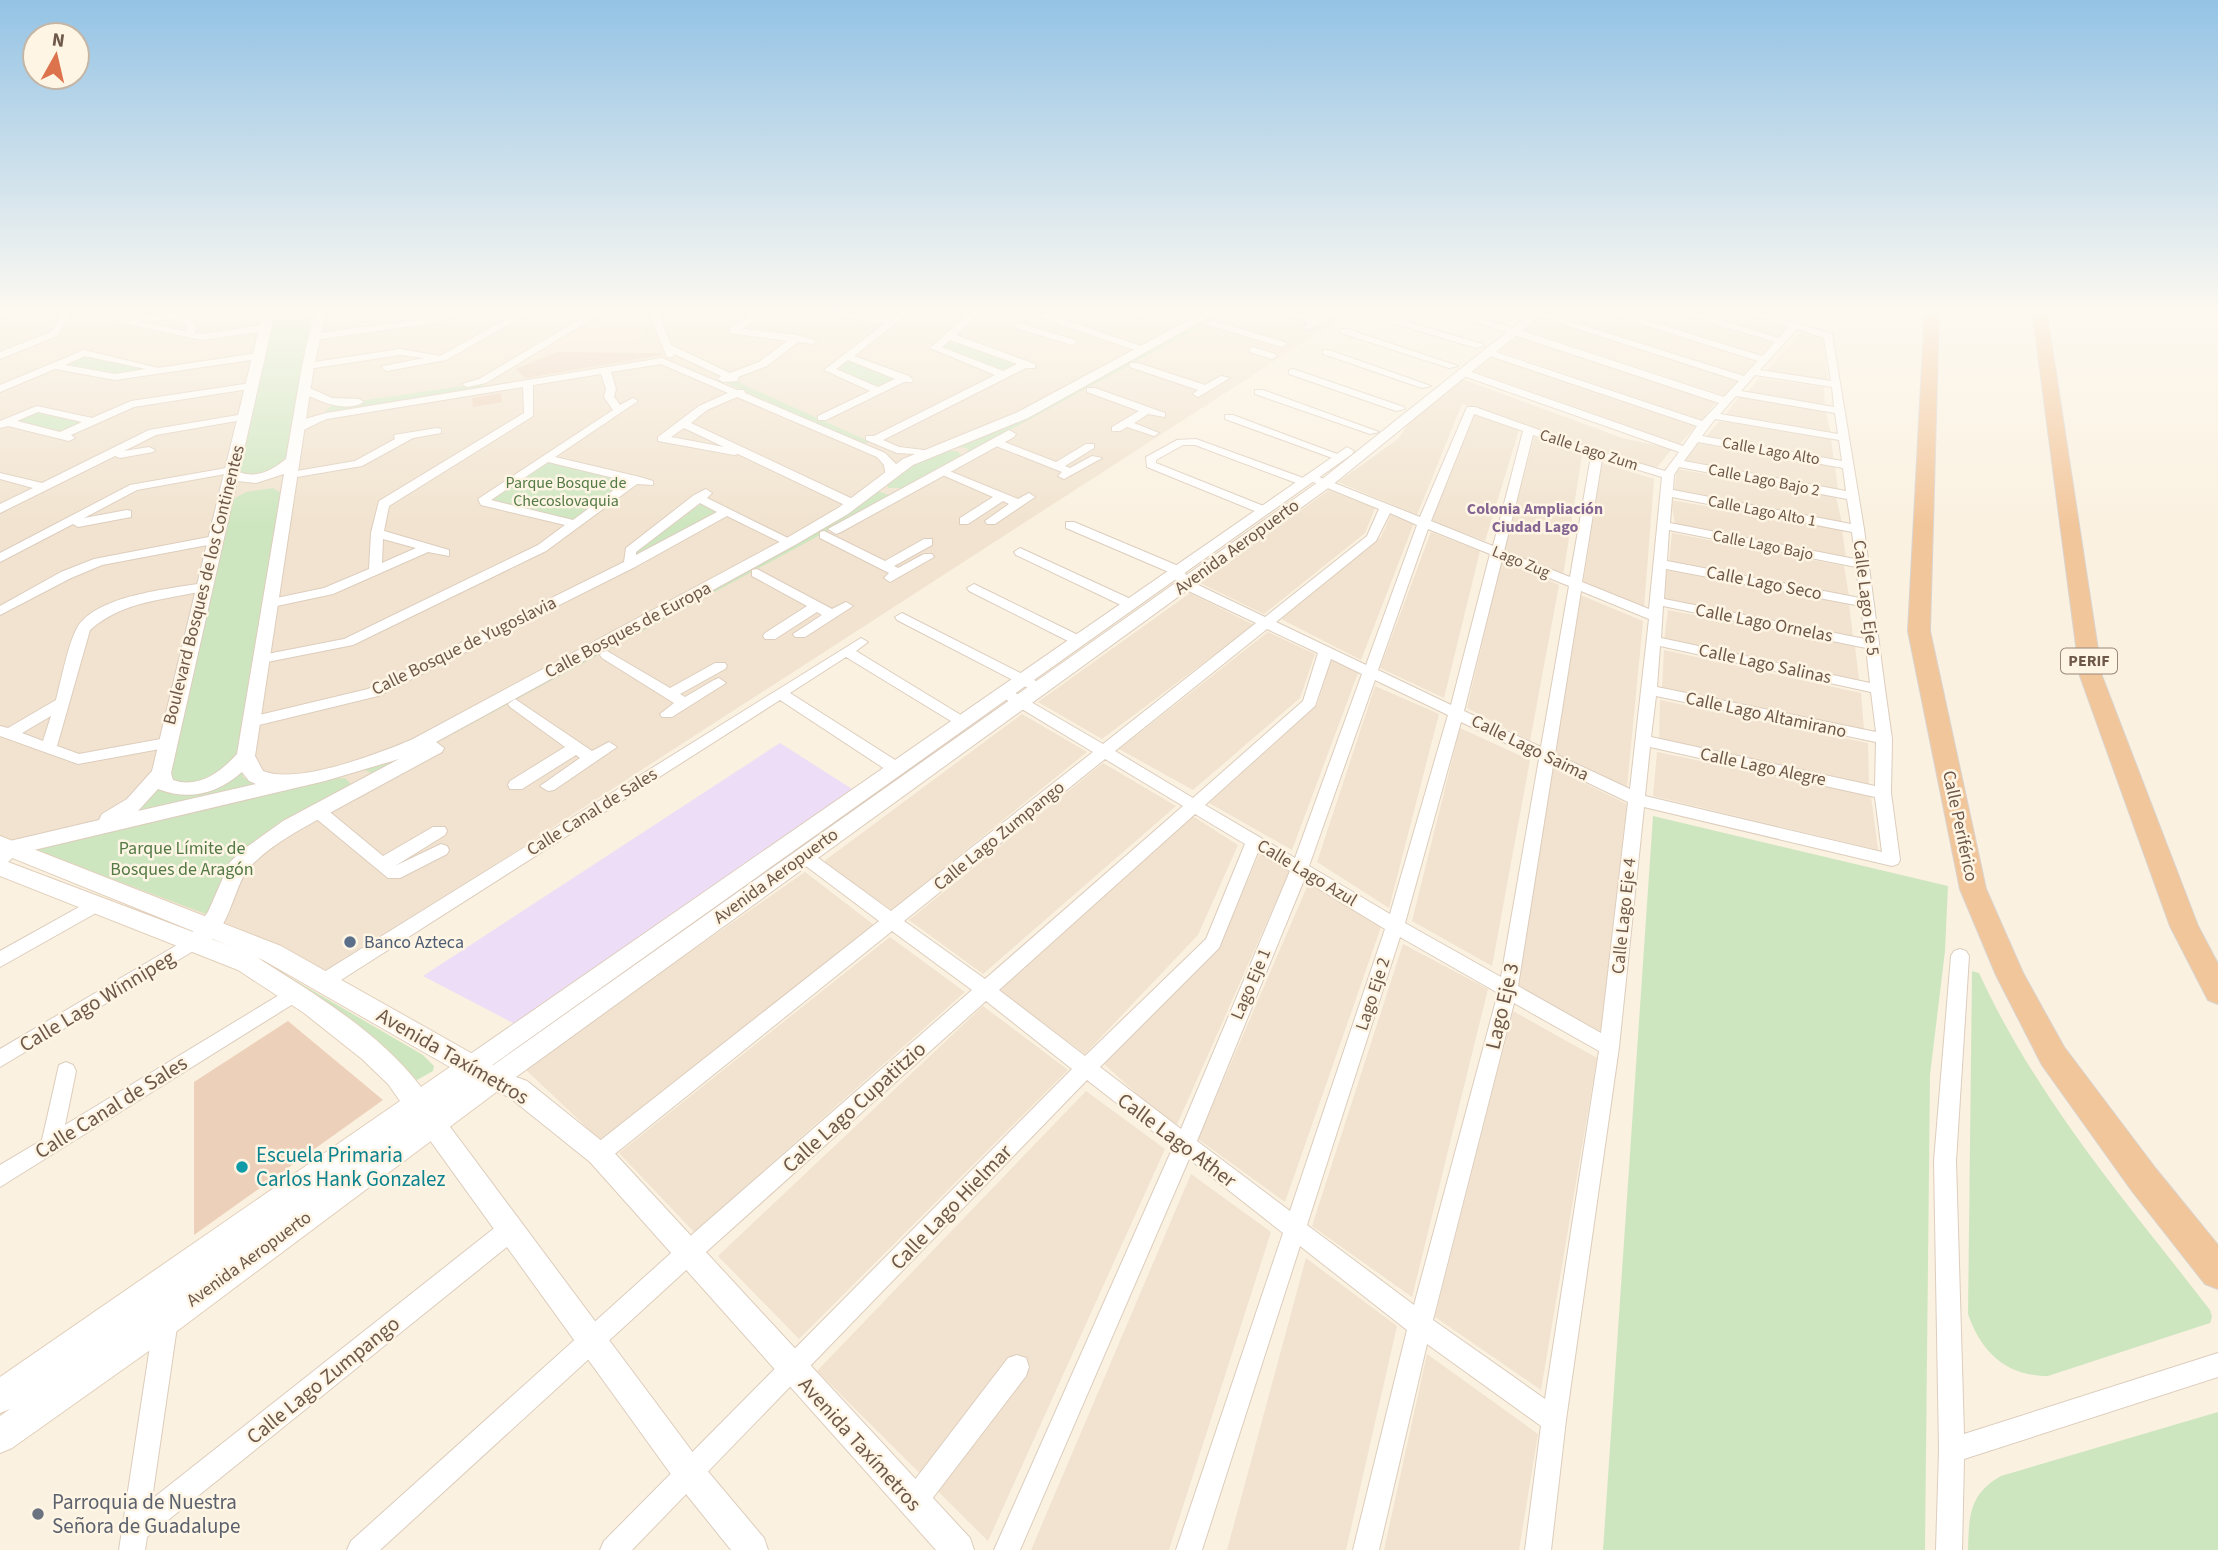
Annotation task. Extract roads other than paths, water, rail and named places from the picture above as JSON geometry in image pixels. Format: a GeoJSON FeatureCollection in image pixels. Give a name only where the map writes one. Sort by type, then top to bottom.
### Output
{"type":"FeatureCollection","features":[{"type":"Feature","properties":{"kind":"highway","name":"Calle Periférico"},"geometry":{"type":"LineString","coordinates":[[1929,380],[1919,631],[1973,889],[2010,975],[2053,1056],[2144,1180],[2218,1272]]}},
{"type":"Feature","properties":{"kind":"highway","name":"PERIF"},"geometry":{"type":"LineString","coordinates":[[2049,380],[2091,676],[2184,926],[2218,992]]}},
{"type":"Feature","properties":{"kind":"main road","name":"Avenida Taxímetros"},"geometry":{"type":"LineString","coordinates":[[2,854],[97,904],[272,953],[483,1073]]}},
{"type":"Feature","properties":{"kind":"main road","name":"Avenida Taxímetros"},"geometry":{"type":"LineString","coordinates":[[2,854],[202,934],[294,994],[372,1051],[397,1076],[425,1113]]}},
{"type":"Feature","properties":{"kind":"main road","name":"Avenida Aeropuerto"},"geometry":{"type":"LineString","coordinates":[[0,1397],[483,1073]]}},
{"type":"Feature","properties":{"kind":"main road","name":"Avenida Aeropuerto"},"geometry":{"type":"LineString","coordinates":[[0,1436],[166,1320],[425,1113]]}},
{"type":"Feature","properties":{"kind":"street"},"geometry":{"type":"LineString","coordinates":[[0,389],[20,380]]}},
{"type":"Feature","properties":{"kind":"street","name":"Boulevard Bosques de los Continentes"},"geometry":{"type":"LineString","coordinates":[[161,774],[166,743],[252,380]]}},
{"type":"Feature","properties":{"kind":"street"},"geometry":{"type":"LineString","coordinates":[[298,780],[285,782],[255,778],[248,770],[246,756],[306,380]]}},
{"type":"Feature","properties":{"kind":"street"},"geometry":{"type":"LineString","coordinates":[[305,389],[318,398],[336,402],[357,402],[481,380]]}},
{"type":"Feature","properties":{"kind":"street"},"geometry":{"type":"LineString","coordinates":[[487,380],[487,384],[505,387]]}},
{"type":"Feature","properties":{"kind":"street"},"geometry":{"type":"LineString","coordinates":[[298,430],[309,421],[326,416],[544,380]]}},
{"type":"Feature","properties":{"kind":"street"},"geometry":{"type":"LineString","coordinates":[[608,380],[611,389],[609,397],[618,410]]}},
{"type":"Feature","properties":{"kind":"street"},"geometry":{"type":"LineString","coordinates":[[711,380],[881,455],[890,464],[881,487],[888,492],[909,490]]}},
{"type":"Feature","properties":{"kind":"street"},"geometry":{"type":"LineString","coordinates":[[715,382],[720,380]]}},
{"type":"Feature","properties":{"kind":"street"},"geometry":{"type":"LineString","coordinates":[[737,380],[897,450],[961,450],[964,455],[960,461]]}},
{"type":"Feature","properties":{"kind":"street"},"geometry":{"type":"LineString","coordinates":[[853,380],[878,391]]}},
{"type":"Feature","properties":{"kind":"street"},"geometry":{"type":"LineString","coordinates":[[822,418],[907,380]]}},
{"type":"Feature","properties":{"kind":"street"},"geometry":{"type":"LineString","coordinates":[[874,440],[991,380]]}},
{"type":"Feature","properties":{"kind":"street","name":"Calle Bosques de Europa"},"geometry":{"type":"LineString","coordinates":[[2,854],[91,829],[382,759],[418,744],[790,542],[853,504],[887,477],[931,452],[1013,420],[1087,380]]}},
{"type":"Feature","properties":{"kind":"street","name":"Calle Bosques de Europa"},"geometry":{"type":"LineString","coordinates":[[202,934],[217,916],[237,867],[264,843],[1108,380]]}},
{"type":"Feature","properties":{"kind":"street"},"geometry":{"type":"LineString","coordinates":[[1171,380],[1194,390],[1206,388],[1213,380]]}},
{"type":"Feature","properties":{"kind":"street"},"geometry":{"type":"LineString","coordinates":[[1194,390],[1209,380]]}},
{"type":"Feature","properties":{"kind":"street"},"geometry":{"type":"LineString","coordinates":[[1232,380],[1237,383]]}},
{"type":"Feature","properties":{"kind":"street"},"geometry":{"type":"LineString","coordinates":[[1313,380],[1398,415]]}},
{"type":"Feature","properties":{"kind":"street"},"geometry":{"type":"LineString","coordinates":[[1409,380],[1426,386]]}},
{"type":"Feature","properties":{"kind":"street","name":"Avenida Aeropuerto"},"geometry":{"type":"LineString","coordinates":[[1032,684],[1077,640],[1130,604],[1180,577],[1262,510],[1386,438],[1398,415],[1426,386],[1436,380]]}},
{"type":"Feature","properties":{"kind":"street","name":"Avenida Aeropuerto"},"geometry":{"type":"LineString","coordinates":[[483,1073],[804,856],[1032,684],[1313,481],[1339,457],[1442,380]]}},
{"type":"Feature","properties":{"kind":"street"},"geometry":{"type":"LineString","coordinates":[[1489,380],[1687,451],[1845,438]]}},
{"type":"Feature","properties":{"kind":"street"},"geometry":{"type":"LineString","coordinates":[[1546,380],[1687,451]]}},
{"type":"Feature","properties":{"kind":"street"},"geometry":{"type":"LineString","coordinates":[[1742,380],[1841,411]]}},
{"type":"Feature","properties":{"kind":"street","name":"Calle Lago Eje 5"},"geometry":{"type":"LineString","coordinates":[[1836,380],[1884,739],[1883,793],[1892,860]]}},
{"type":"Feature","properties":{"kind":"street"},"geometry":{"type":"LineString","coordinates":[[1745,381],[1837,385]]}},
{"type":"Feature","properties":{"kind":"street"},"geometry":{"type":"LineString","coordinates":[[1687,451],[1745,381]]}},
{"type":"Feature","properties":{"kind":"street"},"geometry":{"type":"LineString","coordinates":[[375,571],[377,533],[383,504],[529,414],[527,383]]}},
{"type":"Feature","properties":{"kind":"street"},"geometry":{"type":"LineString","coordinates":[[61,436],[131,404],[251,386]]}},
{"type":"Feature","properties":{"kind":"street"},"geometry":{"type":"LineString","coordinates":[[576,524],[485,502],[486,496],[618,410],[638,402],[611,389]]}},
{"type":"Feature","properties":{"kind":"street"},"geometry":{"type":"LineString","coordinates":[[1091,390],[1160,415],[1140,428]]}},
{"type":"Feature","properties":{"kind":"street"},"geometry":{"type":"LineString","coordinates":[[740,392],[703,408],[662,439],[730,452],[743,451]]}},
{"type":"Feature","properties":{"kind":"street"},"geometry":{"type":"LineString","coordinates":[[1259,392],[1374,432]]}},
{"type":"Feature","properties":{"kind":"street"},"geometry":{"type":"LineString","coordinates":[[326,416],[320,412],[323,407],[336,402]]}},
{"type":"Feature","properties":{"kind":"street"},"geometry":{"type":"LineString","coordinates":[[4,423],[39,409],[92,421]]}},
{"type":"Feature","properties":{"kind":"street","name":"Calle Lago Zum"},"geometry":{"type":"LineString","coordinates":[[1471,409],[1597,454],[1687,451]]}},
{"type":"Feature","properties":{"kind":"street","name":"Lago Eje 1"},"geometry":{"type":"LineString","coordinates":[[1007,1550],[1184,1146],[1300,867],[1424,523],[1471,409]]}},
{"type":"Feature","properties":{"kind":"street"},"geometry":{"type":"LineString","coordinates":[[1147,410],[1120,426],[1154,433]]}},
{"type":"Feature","properties":{"kind":"street"},"geometry":{"type":"LineString","coordinates":[[1229,417],[1339,457]]}},
{"type":"Feature","properties":{"kind":"street"},"geometry":{"type":"LineString","coordinates":[[0,509],[153,432],[244,418]]}},
{"type":"Feature","properties":{"kind":"street"},"geometry":{"type":"LineString","coordinates":[[4,423],[74,439]]}},
{"type":"Feature","properties":{"kind":"street"},"geometry":{"type":"LineString","coordinates":[[683,423],[853,504]]}},
{"type":"Feature","properties":{"kind":"street","name":"Lago Eje 2"},"geometry":{"type":"LineString","coordinates":[[1189,1550],[1395,926],[1456,712],[1529,430]]}},
{"type":"Feature","properties":{"kind":"street"},"geometry":{"type":"LineString","coordinates":[[223,502],[249,489],[272,486],[291,475],[358,464],[409,436],[437,431]]}},
{"type":"Feature","properties":{"kind":"street"},"geometry":{"type":"LineString","coordinates":[[103,457],[148,452],[153,432]]}},
{"type":"Feature","properties":{"kind":"street"},"geometry":{"type":"LineString","coordinates":[[995,442],[1063,472],[1094,455]]}},
{"type":"Feature","properties":{"kind":"street","name":"Lago Zug"},"geometry":{"type":"LineString","coordinates":[[1262,510],[1150,462],[1181,442],[1196,442],[1386,508],[1575,584],[1655,609]]}},
{"type":"Feature","properties":{"kind":"street","name":"Calle Lago Alto"},"geometry":{"type":"LineString","coordinates":[[1687,451],[1848,465]]}},
{"type":"Feature","properties":{"kind":"street","name":"Calle Lago Bajo 2"},"geometry":{"type":"LineString","coordinates":[[1687,451],[1853,496]]}},
{"type":"Feature","properties":{"kind":"street","name":"Calle Lago Eje 4"},"geometry":{"type":"LineString","coordinates":[[1538,1550],[1554,1420],[1609,1047],[1665,527],[1687,451]]}},
{"type":"Feature","properties":{"kind":"street","name":"Calle Lago Alto 1"},"geometry":{"type":"LineString","coordinates":[[1687,451],[1858,529]]}},
{"type":"Feature","properties":{"kind":"street","name":"Lago Eje 3"},"geometry":{"type":"LineString","coordinates":[[1366,1550],[1420,1325],[1508,991],[1597,454]]}},
{"type":"Feature","properties":{"kind":"street"},"geometry":{"type":"LineString","coordinates":[[262,659],[348,642],[542,548],[643,481],[545,458]]}},
{"type":"Feature","properties":{"kind":"street"},"geometry":{"type":"LineString","coordinates":[[942,471],[1002,497],[1024,500],[996,524],[969,517],[1002,497]]}},
{"type":"Feature","properties":{"kind":"street"},"geometry":{"type":"LineString","coordinates":[[0,558],[134,487],[232,472],[249,479],[278,472],[291,475]]}},
{"type":"Feature","properties":{"kind":"street"},"geometry":{"type":"LineString","coordinates":[[0,476],[43,487]]}},
{"type":"Feature","properties":{"kind":"street"},"geometry":{"type":"LineString","coordinates":[[61,526],[126,518],[134,487]]}},
{"type":"Feature","properties":{"kind":"street","name":"Calle Bosque de Yugoslavia"},"geometry":{"type":"LineString","coordinates":[[630,564],[631,551],[702,495],[726,512],[790,542]]}},
{"type":"Feature","properties":{"kind":"street","name":"Calle Lago Zumpango"},"geometry":{"type":"LineString","coordinates":[[599,1154],[1372,538],[1386,508]]}},
{"type":"Feature","properties":{"kind":"street","name":"Calle Bosque de Yugoslavia"},"geometry":{"type":"LineString","coordinates":[[251,722],[373,693],[630,564],[726,512]]}},
{"type":"Feature","properties":{"kind":"street","name":"Calle Lago Saima"},"geometry":{"type":"LineString","coordinates":[[1070,525],[1180,577],[1265,622],[1636,799],[1892,860]]}},
{"type":"Feature","properties":{"kind":"street","name":"Calle Lago Bajo"},"geometry":{"type":"LineString","coordinates":[[1665,527],[1862,564]]}},
{"type":"Feature","properties":{"kind":"street"},"geometry":{"type":"LineString","coordinates":[[377,533],[445,553]]}},
{"type":"Feature","properties":{"kind":"street"},"geometry":{"type":"LineString","coordinates":[[824,535],[891,573]]}},
{"type":"Feature","properties":{"kind":"street"},"geometry":{"type":"LineString","coordinates":[[0,611],[66,575],[99,562],[214,540]]}},
{"type":"Feature","properties":{"kind":"street"},"geometry":{"type":"LineString","coordinates":[[891,573],[928,542]]}},
{"type":"Feature","properties":{"kind":"street"},"geometry":{"type":"LineString","coordinates":[[272,603],[328,591],[428,548]]}},
{"type":"Feature","properties":{"kind":"street"},"geometry":{"type":"LineString","coordinates":[[915,551],[944,564]]}},
{"type":"Feature","properties":{"kind":"street"},"geometry":{"type":"LineString","coordinates":[[1020,552],[1130,604]]}},
{"type":"Feature","properties":{"kind":"street"},"geometry":{"type":"LineString","coordinates":[[891,573],[928,557]]}},
{"type":"Feature","properties":{"kind":"street","name":"Calle Lago Seco"},"geometry":{"type":"LineString","coordinates":[[1661,564],[1867,603]]}},
{"type":"Feature","properties":{"kind":"street"},"geometry":{"type":"LineString","coordinates":[[757,573],[831,614]]}},
{"type":"Feature","properties":{"kind":"street"},"geometry":{"type":"LineString","coordinates":[[49,748],[80,625],[118,604],[203,587]]}},
{"type":"Feature","properties":{"kind":"street"},"geometry":{"type":"LineString","coordinates":[[974,588],[1077,640]]}},
{"type":"Feature","properties":{"kind":"street"},"geometry":{"type":"LineString","coordinates":[[770,636],[816,606]]}},
{"type":"Feature","properties":{"kind":"street"},"geometry":{"type":"LineString","coordinates":[[785,627],[806,638],[831,614],[846,606]]}},
{"type":"Feature","properties":{"kind":"street","name":"Calle Lago Ornelas"},"geometry":{"type":"LineString","coordinates":[[1655,609],[1872,645]]}},
{"type":"Feature","properties":{"kind":"street"},"geometry":{"type":"LineString","coordinates":[[902,617],[1032,684]]}},
{"type":"Feature","properties":{"kind":"street","name":"Calle Lago Salinas"},"geometry":{"type":"LineString","coordinates":[[1652,640],[1878,689]]}},
{"type":"Feature","properties":{"kind":"street","name":"Calle Canal de Sales"},"geometry":{"type":"LineString","coordinates":[[323,982],[853,647],[964,723]]}},
{"type":"Feature","properties":{"kind":"street","name":"Calle Lago Cupatitzio"},"geometry":{"type":"LineString","coordinates":[[360,1550],[688,1254],[1310,703],[1326,650]]}},
{"type":"Feature","properties":{"kind":"street"},"geometry":{"type":"LineString","coordinates":[[607,655],[684,703]]}},
{"type":"Feature","properties":{"kind":"street"},"geometry":{"type":"LineString","coordinates":[[669,694],[720,666]]}},
{"type":"Feature","properties":{"kind":"street"},"geometry":{"type":"LineString","coordinates":[[667,714],[684,703],[725,686],[705,675]]}},
{"type":"Feature","properties":{"kind":"street","name":"Calle Lago Altamirano"},"geometry":{"type":"LineString","coordinates":[[1649,690],[1884,739]]}},
{"type":"Feature","properties":{"kind":"street"},"geometry":{"type":"LineString","coordinates":[[780,693],[897,769]]}},
{"type":"Feature","properties":{"kind":"street","name":"Avenida Aeropuerto"},"geometry":{"type":"LineString","coordinates":[[483,1073],[897,769],[964,723],[1014,698]]}},
{"type":"Feature","properties":{"kind":"street","name":"Calle Lago Azul"},"geometry":{"type":"LineString","coordinates":[[1014,698],[1395,926],[1609,1047]]}},
{"type":"Feature","properties":{"kind":"street"},"geometry":{"type":"LineString","coordinates":[[5,732],[62,703]]}},
{"type":"Feature","properties":{"kind":"street"},"geometry":{"type":"LineString","coordinates":[[515,704],[591,758]]}},
{"type":"Feature","properties":{"kind":"street"},"geometry":{"type":"LineString","coordinates":[[5,732],[78,759],[166,743]]}},
{"type":"Feature","properties":{"kind":"street","name":"Calle Lago Alegre"},"geometry":{"type":"LineString","coordinates":[[1643,740],[1883,793]]}},
{"type":"Feature","properties":{"kind":"street"},"geometry":{"type":"LineString","coordinates":[[531,776],[553,789],[591,758],[610,747]]}},
{"type":"Feature","properties":{"kind":"street"},"geometry":{"type":"LineString","coordinates":[[516,785],[575,748]]}},
{"type":"Feature","properties":{"kind":"street"},"geometry":{"type":"LineString","coordinates":[[91,829],[134,804],[161,774],[165,784],[174,789],[195,788],[219,781],[246,756]]}},
{"type":"Feature","properties":{"kind":"street"},"geometry":{"type":"LineString","coordinates":[[325,774],[358,773],[362,780],[360,786],[345,799]]}},
{"type":"Feature","properties":{"kind":"street"},"geometry":{"type":"LineString","coordinates":[[319,812],[397,875],[441,845]]}},
{"type":"Feature","properties":{"kind":"street","name":"Calle Lago Hielmar"},"geometry":{"type":"LineString","coordinates":[[613,1550],[1085,1069],[1213,943],[1254,841]]}},
{"type":"Feature","properties":{"kind":"street","name":"Calle Lago Ather"},"geometry":{"type":"LineString","coordinates":[[804,856],[985,990],[1184,1146],[1420,1325],[1554,1420]]}},
{"type":"Feature","properties":{"kind":"street"},"geometry":{"type":"LineString","coordinates":[[0,960],[97,904]]}},
{"type":"Feature","properties":{"kind":"street","name":"Calle Lago Winnipeg"},"geometry":{"type":"LineString","coordinates":[[0,1059],[202,934]]}},
{"type":"Feature","properties":{"kind":"street"},"geometry":{"type":"LineString","coordinates":[[1950,1550],[1951,1450],[1945,1161],[1960,956]]}},
{"type":"Feature","properties":{"kind":"street","name":"Calle Canal de Sales"},"geometry":{"type":"LineString","coordinates":[[0,1177],[294,994]]}},
{"type":"Feature","properties":{"kind":"street"},"geometry":{"type":"LineString","coordinates":[[51,1145],[66,1071]]}},
{"type":"Feature","properties":{"kind":"street","name":"Avenida Taxímetros"},"geometry":{"type":"LineString","coordinates":[[483,1073],[518,1088],[599,1154],[958,1550]]}},
{"type":"Feature","properties":{"kind":"street","name":"Avenida Taxímetros"},"geometry":{"type":"LineString","coordinates":[[425,1113],[689,1473],[752,1550]]}},
{"type":"Feature","properties":{"kind":"street","name":"Calle Lago Zumpango"},"geometry":{"type":"LineString","coordinates":[[134,1539],[510,1230]]}},
{"type":"Feature","properties":{"kind":"street"},"geometry":{"type":"LineString","coordinates":[[134,1539],[166,1320]]}},
{"type":"Feature","properties":{"kind":"street"},"geometry":{"type":"LineString","coordinates":[[1951,1450],[2218,1364]]}},
{"type":"Feature","properties":{"kind":"street"},"geometry":{"type":"LineString","coordinates":[[913,1503],[1017,1367]]}},
{"type":"Feature","properties":{"kind":"place","name":"Banco Azteca"},"geometry":{"type":"Point","coordinates":[350,942]}},
{"type":"Feature","properties":{"kind":"place","name":"Escuela Primaria Carlos Hank Gonzalez"},"geometry":{"type":"Point","coordinates":[242,1167]}},
{"type":"Feature","properties":{"kind":"place","name":"Parroquia de Nuestra Señora de Guadalupe"},"geometry":{"type":"Point","coordinates":[38,1514]}},
{"type":"Feature","properties":{"kind":"district","name":"Colonia Ampliación Ciudad Lago"},"geometry":{"type":"Point","coordinates":[1535,518]}},
{"type":"Feature","properties":{"kind":"park label","name":"Parque Bosque de Checoslovaquia"},"geometry":{"type":"Point","coordinates":[566,492]}},
{"type":"Feature","properties":{"kind":"park label","name":"Parque Límite de Bosques de Aragón"},"geometry":{"type":"Point","coordinates":[182,858]}}]}
